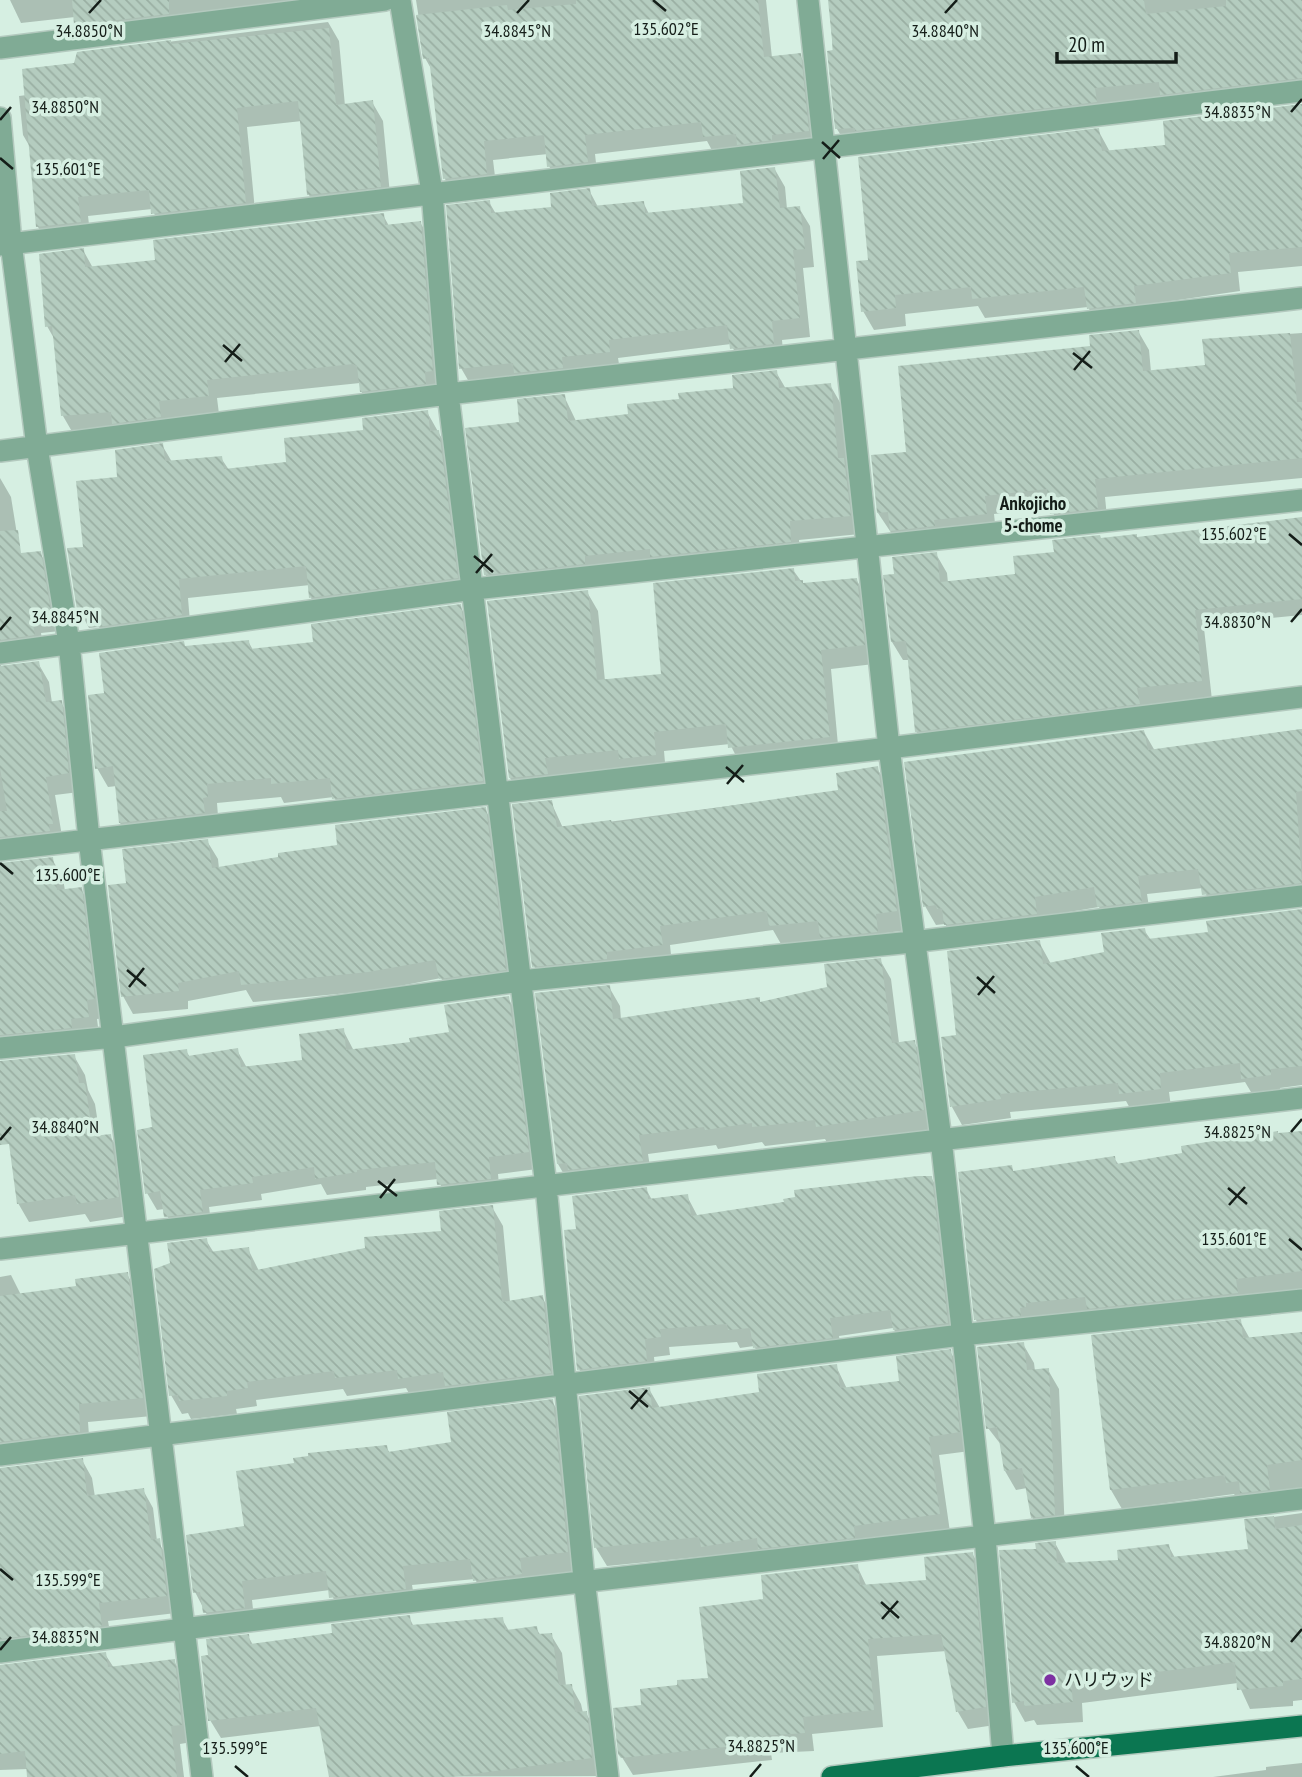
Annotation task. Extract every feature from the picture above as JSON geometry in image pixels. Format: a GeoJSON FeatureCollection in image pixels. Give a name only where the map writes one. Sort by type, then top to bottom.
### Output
{"type":"FeatureCollection","features":[{"type":"Feature","properties":{"kind":"main road"},"geometry":{"type":"LineString","coordinates":[[832,1777],[1003,1756],[1302,1726]]}},
{"type":"Feature","properties":{"kind":"street"},"geometry":{"type":"LineString","coordinates":[[0,48],[385,0]]}},
{"type":"Feature","properties":{"kind":"street"},"geometry":{"type":"LineString","coordinates":[[400,0],[432,192],[448,394],[546,1186],[583,1579],[608,1777]]}},
{"type":"Feature","properties":{"kind":"street"},"geometry":{"type":"LineString","coordinates":[[808,0],[889,748],[912,942],[941,1139],[985,1537],[1003,1756]]}},
{"type":"Feature","properties":{"kind":"street"},"geometry":{"type":"LineString","coordinates":[[6,244],[824,145],[1302,91]]}},
{"type":"Feature","properties":{"kind":"street"},"geometry":{"type":"LineString","coordinates":[[0,118],[6,244],[69,643],[89,839],[202,1777]]}},
{"type":"Feature","properties":{"kind":"street"},"geometry":{"type":"LineString","coordinates":[[0,451],[448,394],[1302,298]]}},
{"type":"Feature","properties":{"kind":"street"},"geometry":{"type":"LineString","coordinates":[[0,653],[474,589],[869,549],[1302,500]]}},
{"type":"Feature","properties":{"kind":"street"},"geometry":{"type":"LineString","coordinates":[[0,850],[889,748],[1302,696]]}},
{"type":"Feature","properties":{"kind":"street"},"geometry":{"type":"LineString","coordinates":[[0,1048],[114,1037],[520,981],[912,942],[1302,896]]}},
{"type":"Feature","properties":{"kind":"street"},"geometry":{"type":"LineString","coordinates":[[0,1249],[1302,1098]]}},
{"type":"Feature","properties":{"kind":"street"},"geometry":{"type":"LineString","coordinates":[[0,1455],[160,1437],[566,1382],[961,1335],[1302,1300]]}},
{"type":"Feature","properties":{"kind":"street"},"geometry":{"type":"LineString","coordinates":[[0,1652],[583,1579],[985,1537],[1302,1499]]}},
{"type":"Feature","properties":{"kind":"building"},"geometry":{"type":"Polygon","coordinates":[[[72,0],[169,0],[169,14],[74,25],[72,0]]]}},
{"type":"Feature","properties":{"kind":"building"},"geometry":{"type":"Polygon","coordinates":[[[576,0],[758,0],[764,57],[801,53],[809,131],[772,135],[772,140],[737,145],[736,134],[703,137],[701,122],[585,135],[588,162],[547,167],[544,135],[484,141],[487,174],[443,179],[429,58],[423,59],[416,15],[507,5],[508,10],[576,4],[576,0]]]}},
{"type":"Feature","properties":{"kind":"building"},"geometry":{"type":"Polygon","coordinates":[[[828,0],[1144,0],[1146,14],[1226,6],[1226,0],[1302,0],[1302,78],[1160,95],[1159,82],[1095,88],[1097,102],[855,131],[855,128],[835,129],[827,51],[833,50],[828,0]]]}},
{"type":"Feature","properties":{"kind":"building"},"geometry":{"type":"Polygon","coordinates":[[[329,28],[336,105],[373,100],[381,187],[307,195],[298,101],[237,108],[246,203],[151,214],[149,190],[78,197],[81,222],[36,227],[22,69],[74,63],[77,52],[171,40],[171,44],[329,28]]]}},
{"type":"Feature","properties":{"kind":"building"},"geometry":{"type":"Polygon","coordinates":[[[1302,104],[1302,247],[1229,253],[1231,273],[1134,286],[1136,303],[1087,309],[1084,287],[972,299],[971,287],[895,295],[896,308],[861,312],[856,261],[868,260],[858,157],[1099,128],[1102,151],[1165,145],[1163,121],[1302,104]]]}},
{"type":"Feature","properties":{"kind":"building"},"geometry":{"type":"Polygon","coordinates":[[[775,167],[780,208],[800,206],[805,249],[793,250],[800,318],[772,321],[774,344],[730,349],[727,325],[609,340],[610,352],[562,357],[563,368],[514,373],[513,363],[459,369],[446,205],[490,200],[491,213],[551,207],[550,193],[590,188],[592,206],[644,201],[645,213],[743,203],[740,171],[775,167]]]}},
{"type":"Feature","properties":{"kind":"building"},"geometry":{"type":"Polygon","coordinates":[[[384,213],[385,225],[421,221],[433,371],[425,372],[426,384],[360,392],[357,366],[353,364],[207,380],[209,396],[159,401],[161,417],[112,424],[111,412],[61,416],[52,326],[45,327],[39,254],[84,248],[85,267],[155,260],[153,240],[384,213]]]}},
{"type":"Feature","properties":{"kind":"building"},"geometry":{"type":"Polygon","coordinates":[[[1139,330],[1143,371],[1205,365],[1202,339],[1290,333],[1297,402],[1302,402],[1302,458],[1095,479],[1098,509],[1050,514],[1047,489],[985,496],[987,514],[934,520],[935,526],[890,531],[888,512],[877,513],[871,455],[906,452],[898,366],[1090,346],[1089,335],[1139,330]]]}},
{"type":"Feature","properties":{"kind":"building"},"geometry":{"type":"Polygon","coordinates":[[[777,370],[779,388],[831,383],[838,458],[844,458],[851,516],[790,521],[791,542],[650,557],[650,549],[585,556],[585,564],[484,575],[465,428],[519,422],[517,399],[565,394],[568,421],[628,414],[627,404],[679,399],[678,393],[733,388],[732,375],[777,370]]]}},
{"type":"Feature","properties":{"kind":"building"},"geometry":{"type":"Polygon","coordinates":[[[428,410],[430,431],[439,430],[458,578],[309,598],[306,566],[179,579],[182,615],[97,627],[95,608],[77,610],[67,548],[83,547],[76,481],[117,477],[115,450],[163,443],[165,461],[222,456],[224,469],[286,462],[284,438],[363,430],[362,418],[428,410]]]}},
{"type":"Feature","properties":{"kind":"building"},"geometry":{"type":"Polygon","coordinates":[[[1302,517],[1302,599],[1195,610],[1202,681],[1137,688],[1140,704],[915,732],[906,641],[891,642],[883,575],[894,574],[892,557],[937,552],[940,582],[1015,574],[1013,556],[1054,552],[1052,540],[1100,535],[1101,538],[1137,534],[1137,537],[1302,517]]]}},
{"type":"Feature","properties":{"kind":"building"},"geometry":{"type":"Polygon","coordinates":[[[18,530],[21,553],[41,551],[51,612],[31,614],[35,635],[0,640],[0,531],[18,530]]]}},
{"type":"Feature","properties":{"kind":"building"},"geometry":{"type":"Polygon","coordinates":[[[794,568],[795,581],[803,580],[803,583],[857,578],[865,645],[821,650],[830,737],[728,748],[726,724],[654,732],[656,755],[619,759],[618,750],[545,758],[548,774],[509,778],[487,601],[588,590],[597,680],[661,674],[653,583],[794,568]]]}},
{"type":"Feature","properties":{"kind":"building"},"geometry":{"type":"Polygon","coordinates":[[[461,604],[483,781],[332,799],[330,778],[271,784],[271,778],[207,784],[208,797],[203,798],[205,813],[119,823],[113,766],[95,769],[88,695],[104,693],[99,653],[184,641],[185,646],[249,640],[250,649],[313,642],[311,624],[461,604]]]}},
{"type":"Feature","properties":{"kind":"building"},"geometry":{"type":"Polygon","coordinates":[[[39,661],[46,702],[62,700],[69,773],[46,777],[53,824],[49,824],[50,831],[0,837],[0,811],[7,811],[0,768],[0,666],[39,661]]]}},
{"type":"Feature","properties":{"kind":"building"},"geometry":{"type":"Polygon","coordinates":[[[1302,729],[1302,791],[1296,792],[1302,883],[1202,895],[1198,869],[1138,876],[1142,902],[1097,907],[1094,887],[1035,897],[1037,914],[944,925],[942,908],[937,909],[936,905],[923,907],[904,762],[1144,730],[1148,750],[1302,729]]]}},
{"type":"Feature","properties":{"kind":"building"},"geometry":{"type":"Polygon","coordinates":[[[878,766],[897,911],[876,914],[878,932],[820,938],[818,921],[769,926],[767,911],[660,926],[663,945],[607,952],[607,959],[532,967],[512,804],[552,800],[557,827],[611,820],[612,823],[838,790],[836,773],[878,766]]]}},
{"type":"Feature","properties":{"kind":"building"},"geometry":{"type":"Polygon","coordinates":[[[486,807],[506,970],[439,979],[435,960],[368,972],[241,985],[239,971],[178,983],[179,991],[121,997],[108,885],[126,883],[122,849],[208,839],[212,868],[278,857],[278,853],[337,845],[335,825],[486,807]]]}},
{"type":"Feature","properties":{"kind":"building"},"geometry":{"type":"Polygon","coordinates":[[[53,857],[57,890],[82,887],[95,999],[87,1000],[89,1017],[71,1019],[72,1028],[0,1035],[0,863],[53,857]]]}},
{"type":"Feature","properties":{"kind":"building"},"geometry":{"type":"Polygon","coordinates":[[[1302,909],[1302,1066],[1271,1069],[1271,1075],[1241,1079],[1240,1063],[1160,1073],[1161,1089],[1119,1094],[1118,1083],[1000,1094],[1001,1099],[950,1107],[941,1037],[956,1035],[947,951],[1040,940],[1043,964],[1104,952],[1101,933],[1145,928],[1147,939],[1208,932],[1206,921],[1302,909]]]}},
{"type":"Feature","properties":{"kind":"building"},"geometry":{"type":"Polygon","coordinates":[[[881,958],[892,1043],[915,1040],[924,1110],[816,1127],[815,1120],[752,1127],[752,1123],[705,1130],[704,1127],[639,1135],[643,1161],[568,1170],[567,1163],[557,1164],[535,993],[610,985],[613,1019],[760,997],[760,1002],[827,987],[824,964],[881,958]]]}},
{"type":"Feature","properties":{"kind":"building"},"geometry":{"type":"Polygon","coordinates":[[[509,996],[529,1152],[489,1157],[491,1179],[437,1185],[435,1162],[357,1170],[315,1179],[314,1167],[252,1177],[253,1183],[200,1190],[203,1212],[164,1217],[160,1191],[145,1194],[137,1130],[152,1127],[143,1055],[187,1049],[188,1056],[238,1048],[241,1067],[302,1060],[299,1034],[344,1028],[346,1050],[410,1042],[409,1038],[449,1032],[444,1005],[509,996]]]}},
{"type":"Feature","properties":{"kind":"building"},"geometry":{"type":"Polygon","coordinates":[[[75,1054],[79,1083],[85,1083],[93,1136],[111,1134],[119,1197],[77,1204],[75,1195],[17,1204],[9,1144],[0,1145],[0,1061],[75,1054]]]}},
{"type":"Feature","properties":{"kind":"building"},"geometry":{"type":"Polygon","coordinates":[[[1278,1131],[1302,1131],[1302,1271],[1236,1279],[1238,1293],[1087,1309],[1085,1297],[1026,1303],[1026,1307],[1020,1308],[1021,1316],[974,1320],[958,1172],[1012,1165],[1013,1171],[1115,1156],[1116,1164],[1182,1153],[1181,1146],[1278,1131]]]}},
{"type":"Feature","properties":{"kind":"building"},"geometry":{"type":"Polygon","coordinates":[[[932,1176],[948,1323],[893,1330],[890,1310],[830,1318],[833,1338],[753,1348],[750,1328],[728,1330],[727,1324],[660,1329],[661,1337],[645,1339],[647,1361],[577,1370],[564,1230],[576,1229],[572,1196],[647,1187],[648,1199],[688,1194],[691,1216],[784,1202],[783,1199],[795,1197],[794,1190],[932,1176]]]}},
{"type":"Feature","properties":{"kind":"building"},"geometry":{"type":"Polygon","coordinates":[[[493,1205],[502,1302],[543,1295],[551,1373],[445,1386],[443,1372],[398,1379],[397,1370],[335,1378],[334,1371],[247,1382],[248,1388],[227,1391],[227,1396],[179,1401],[178,1395],[169,1396],[154,1269],[170,1263],[167,1243],[207,1238],[209,1252],[249,1247],[252,1271],[365,1248],[364,1237],[441,1231],[439,1211],[493,1205]]]}},
{"type":"Feature","properties":{"kind":"building"},"geometry":{"type":"Polygon","coordinates":[[[128,1272],[143,1398],[79,1404],[80,1432],[0,1442],[0,1296],[76,1286],[75,1279],[128,1272]]]}},
{"type":"Feature","properties":{"kind":"building"},"geometry":{"type":"Polygon","coordinates":[[[1241,1319],[1243,1338],[1302,1332],[1302,1460],[1267,1465],[1270,1490],[1240,1493],[1239,1481],[1226,1483],[1225,1475],[1110,1490],[1091,1335],[1241,1319]]]}},
{"type":"Feature","properties":{"kind":"building"},"geometry":{"type":"Polygon","coordinates":[[[1024,1342],[1027,1370],[1049,1368],[1055,1515],[1031,1518],[1022,1468],[1004,1471],[997,1427],[986,1429],[977,1347],[1024,1342]]]}},
{"type":"Feature","properties":{"kind":"building"},"geometry":{"type":"Polygon","coordinates":[[[951,1349],[960,1432],[929,1437],[940,1514],[854,1526],[855,1538],[758,1549],[757,1538],[701,1547],[699,1537],[594,1548],[579,1396],[650,1387],[652,1408],[759,1392],[757,1374],[837,1364],[840,1388],[899,1381],[896,1356],[951,1349]]]}},
{"type":"Feature","properties":{"kind":"building"},"geometry":{"type":"Polygon","coordinates":[[[553,1399],[568,1552],[520,1558],[522,1574],[473,1581],[470,1559],[403,1566],[406,1589],[329,1598],[326,1571],[242,1581],[245,1608],[203,1613],[200,1592],[193,1593],[186,1535],[244,1526],[236,1471],[294,1463],[293,1458],[308,1456],[308,1453],[387,1445],[388,1452],[451,1442],[447,1412],[553,1399]]]}},
{"type":"Feature","properties":{"kind":"building"},"geometry":{"type":"Polygon","coordinates":[[[83,1458],[87,1496],[144,1488],[151,1540],[160,1538],[167,1596],[99,1603],[102,1626],[0,1639],[0,1468],[83,1458]]]}},
{"type":"Feature","properties":{"kind":"building"},"geometry":{"type":"Polygon","coordinates":[[[1274,1516],[1275,1529],[1302,1525],[1302,1679],[1283,1681],[1283,1686],[1237,1690],[1235,1662],[1071,1683],[1073,1702],[1024,1706],[1024,1701],[1012,1703],[999,1550],[1036,1549],[1035,1543],[1056,1541],[1056,1547],[1050,1548],[1056,1548],[1057,1563],[1118,1560],[1117,1550],[1169,1544],[1171,1557],[1248,1549],[1244,1519],[1274,1516]]]}},
{"type":"Feature","properties":{"kind":"building"},"geometry":{"type":"Polygon","coordinates":[[[973,1552],[986,1707],[956,1712],[941,1634],[868,1639],[874,1710],[803,1717],[805,1733],[763,1736],[763,1743],[621,1758],[618,1754],[613,1708],[641,1705],[640,1689],[677,1685],[677,1680],[708,1678],[699,1607],[763,1599],[761,1575],[858,1564],[860,1585],[926,1580],[924,1557],[973,1552]]]}},
{"type":"Feature","properties":{"kind":"building"},"geometry":{"type":"Polygon","coordinates":[[[410,1615],[411,1625],[503,1617],[505,1630],[537,1626],[538,1634],[552,1633],[559,1685],[572,1684],[575,1712],[587,1711],[592,1758],[451,1777],[329,1777],[316,1708],[208,1721],[201,1656],[208,1655],[206,1639],[249,1634],[250,1644],[332,1633],[331,1624],[410,1615]]]}},
{"type":"Feature","properties":{"kind":"building"},"geometry":{"type":"Polygon","coordinates":[[[106,1652],[108,1667],[175,1659],[182,1725],[171,1726],[177,1777],[27,1777],[25,1751],[0,1754],[0,1665],[106,1652]]]}},
{"type":"Feature","properties":{"kind":"place","name":"ハリウッド"},"geometry":{"type":"Point","coordinates":[1050,1680]}},
{"type":"Feature","properties":{"kind":"district","name":"Ankojicho 5-chome"},"geometry":{"type":"Point","coordinates":[1033,514]}}]}
